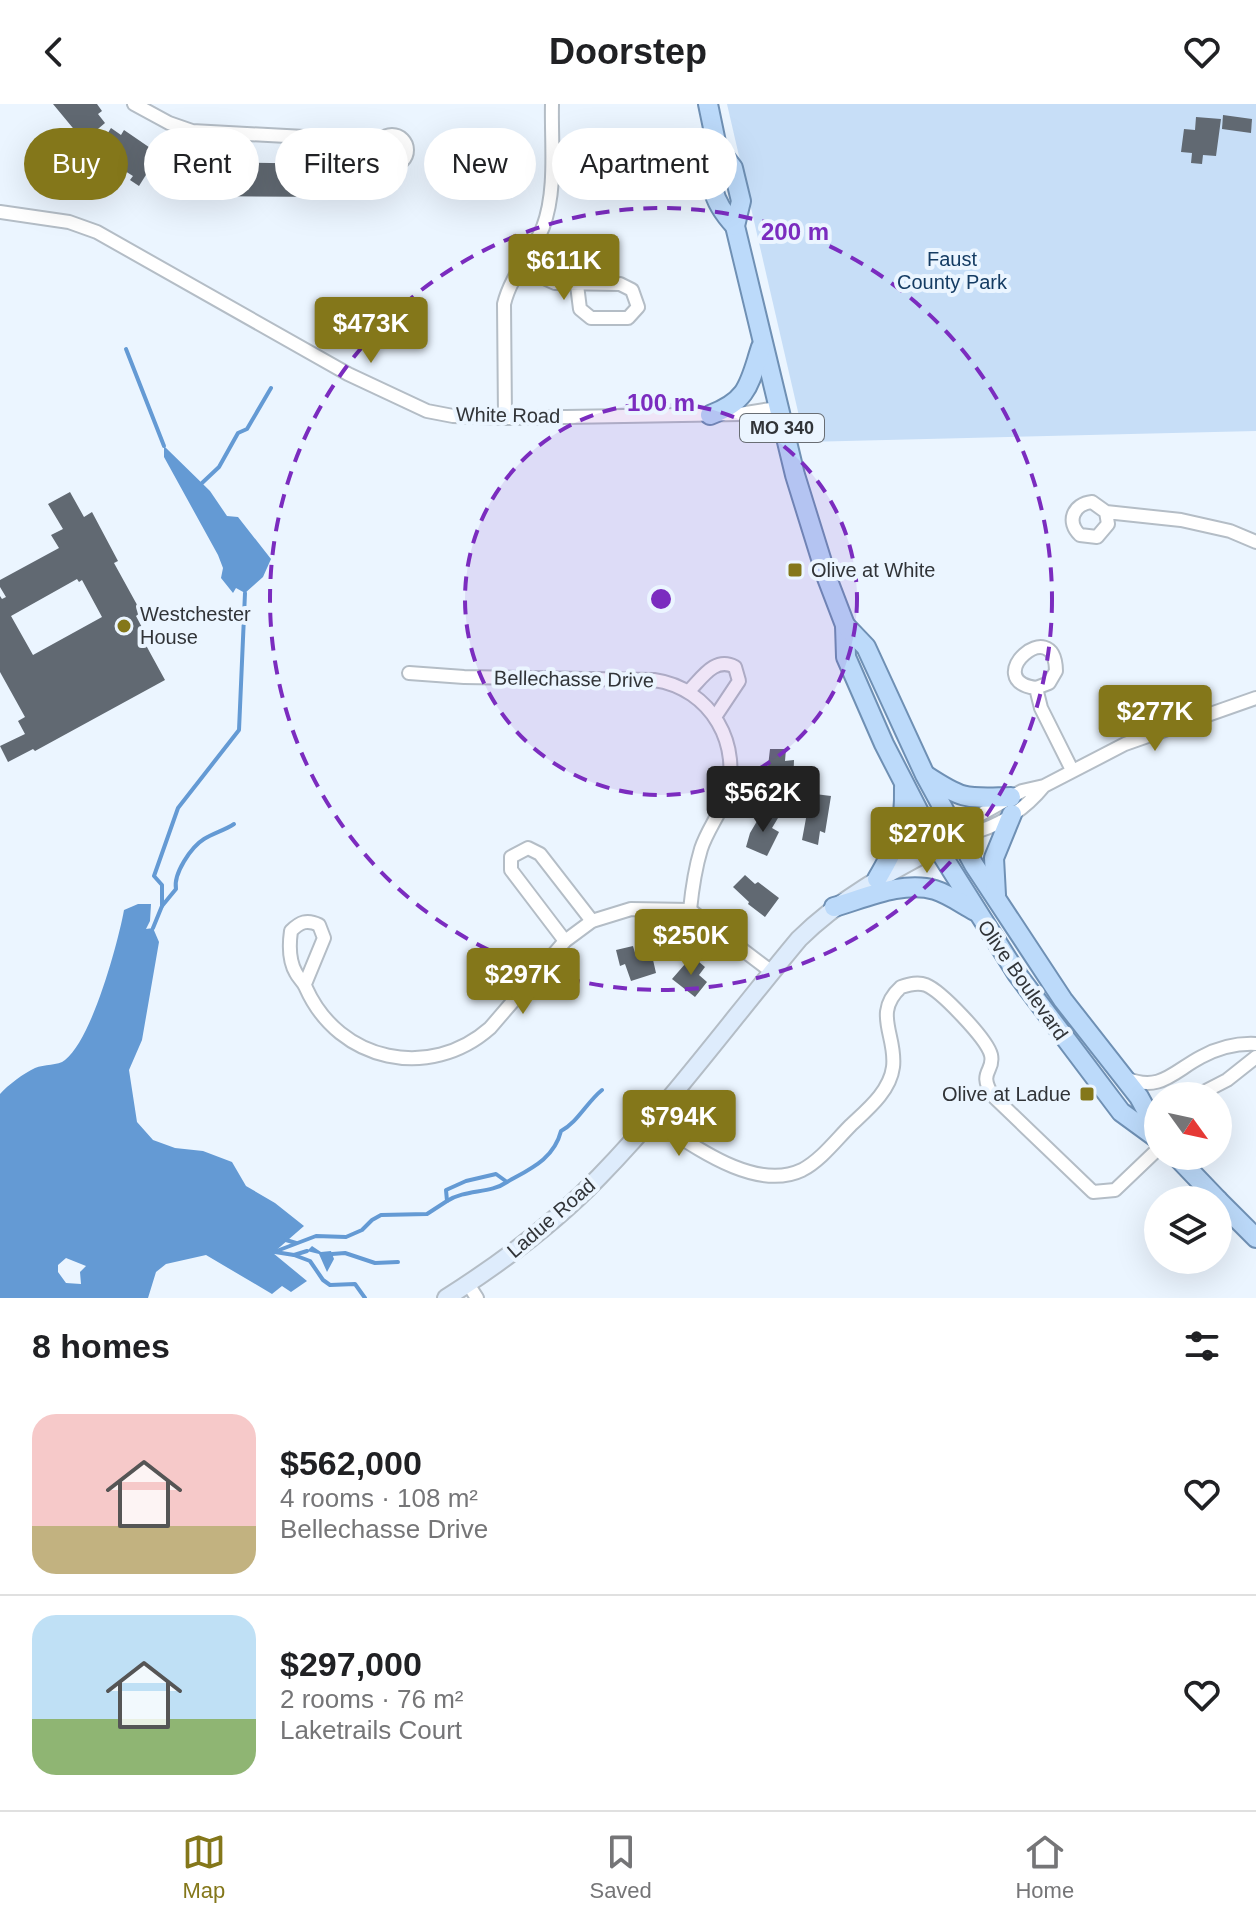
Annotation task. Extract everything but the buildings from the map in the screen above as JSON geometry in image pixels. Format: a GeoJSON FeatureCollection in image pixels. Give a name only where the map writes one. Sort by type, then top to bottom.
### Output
{"type":"FeatureCollection","features":[{"type":"Feature","properties":{"kind":"main road","name":"Olive Boulevard"},"geometry":{"type":"LineString","coordinates":[[708,104],[717,147],[733,168],[741,201],[735,226],[762,344],[812,532],[845,625],[846,657],[904,784],[976,912],[1044,1013],[1121,1112],[1144,1129]]}},
{"type":"Feature","properties":{"kind":"main road"},"geometry":{"type":"LineString","coordinates":[[710,415],[740,399],[750,381],[762,344]]}},
{"type":"Feature","properties":{"kind":"main road","name":"Olive Boulevard"},"geometry":{"type":"LineString","coordinates":[[845,625],[866,647],[925,775],[997,902],[1063,1000],[1144,1106]]}},
{"type":"Feature","properties":{"kind":"main road"},"geometry":{"type":"LineString","coordinates":[[925,775],[958,796],[1012,806],[994,858],[997,902]]}},
{"type":"Feature","properties":{"kind":"main road"},"geometry":{"type":"LineString","coordinates":[[877,879],[896,846],[903,826],[904,784]]}},
{"type":"Feature","properties":{"kind":"main road","name":"Ladue Road"},"geometry":{"type":"LineString","coordinates":[[446,1298],[472,1291],[598,1178],[652,1119],[799,939],[834,907],[877,879],[958,836]]}},
{"type":"Feature","properties":{"kind":"main road"},"geometry":{"type":"LineString","coordinates":[[834,907],[920,887],[935,890],[976,912]]}},
{"type":"Feature","properties":{"kind":"main road"},"geometry":{"type":"LineString","coordinates":[[1193,1170],[1206,1186]]}},
{"type":"Feature","properties":{"kind":"main road"},"geometry":{"type":"LineString","coordinates":[[1232,1214],[1256,1238]]}},
{"type":"Feature","properties":{"kind":"street"},"geometry":{"type":"LineString","coordinates":[[134,104],[169,123],[192,131],[275,135]]}},
{"type":"Feature","properties":{"kind":"street"},"geometry":{"type":"LineString","coordinates":[[505,418],[504,304],[507,289],[537,240],[549,209],[552,104]]}},
{"type":"Feature","properties":{"kind":"street","name":"White Road"},"geometry":{"type":"LineString","coordinates":[[0,212],[69,222],[97,232],[297,345],[401,401],[427,411],[453,416],[505,418],[740,414],[777,408]]}},
{"type":"Feature","properties":{"kind":"street"},"geometry":{"type":"LineString","coordinates":[[520,267],[555,283],[627,286],[636,295],[638,307],[628,318],[591,318],[580,309],[577,285]]}},
{"type":"Feature","properties":{"kind":"street"},"geometry":{"type":"LineString","coordinates":[[1106,512],[1181,520],[1230,531],[1256,542]]}},
{"type":"Feature","properties":{"kind":"street"},"geometry":{"type":"LineString","coordinates":[[689,691],[715,665],[726,663],[735,667],[739,681],[715,717]]}},
{"type":"Feature","properties":{"kind":"street","name":"Bellechasse Drive"},"geometry":{"type":"LineString","coordinates":[[409,673],[464,677],[654,680],[671,682],[689,691],[715,717],[728,742],[731,763],[725,799],[700,851],[690,910]]}},
{"type":"Feature","properties":{"kind":"street"},"geometry":{"type":"LineString","coordinates":[[1036,688],[1041,708],[1072,770]]}},
{"type":"Feature","properties":{"kind":"street"},"geometry":{"type":"LineString","coordinates":[[958,836],[974,818],[1012,806],[1022,791],[1044,786],[1125,744],[1256,698]]}},
{"type":"Feature","properties":{"kind":"street"},"geometry":{"type":"LineString","coordinates":[[565,941],[511,870],[511,857],[515,853],[528,848],[540,854],[592,921]]}},
{"type":"Feature","properties":{"kind":"street"},"geometry":{"type":"LineString","coordinates":[[305,984],[324,938],[319,925],[310,921],[291,931],[291,962],[320,1015],[347,1039],[381,1054],[403,1057],[445,1054],[476,1040],[565,941],[592,921],[631,909],[690,910],[772,972]]}},
{"type":"Feature","properties":{"kind":"street"},"geometry":{"type":"LineString","coordinates":[[652,1119],[742,1170],[773,1175],[803,1169],[819,1157],[883,1091],[893,1067],[886,1015],[889,1003],[901,987],[923,983],[935,990],[978,1034],[990,1051],[992,1060],[986,1073],[986,1084],[993,1096],[1093,1192],[1115,1190],[1144,1162]]}},
{"type":"Feature","properties":{"kind":"street"},"geometry":{"type":"LineString","coordinates":[[1122,1077],[1135,1082],[1157,1082],[1171,1078],[1195,1060],[1221,1048],[1256,1044]]}},
{"type":"Feature","properties":{"kind":"street"},"geometry":{"type":"LineString","coordinates":[[1223,1082],[1256,1057]]}},
{"type":"Feature","properties":{"kind":"green space","name":"Faust County Park"},"geometry":{"type":"Polygon","coordinates":[[[727,104],[1256,104],[1256,431],[805,442],[737,147],[737,128],[733,128],[727,104]]]}},
{"type":"Feature","properties":{"kind":"water"},"geometry":{"type":"Polygon","coordinates":[[[164,446],[210,491],[227,516],[238,517],[271,559],[263,577],[245,593],[236,588],[233,593],[221,578],[223,568],[218,555],[164,457],[164,446]]]}},
{"type":"Feature","properties":{"kind":"water"},"geometry":{"type":"Polygon","coordinates":[[[138,904],[151,904],[146,929],[153,928],[159,942],[142,1040],[129,1070],[137,1122],[153,1140],[175,1148],[203,1151],[232,1162],[246,1186],[275,1203],[304,1226],[273,1253],[307,1281],[291,1292],[282,1286],[272,1294],[206,1255],[166,1264],[156,1272],[148,1298],[0,1298],[0,1094],[26,1073],[62,1062],[75,1049],[102,990],[124,910],[138,904]],[[66,1258],[58,1265],[58,1272],[66,1283],[81,1284],[80,1272],[86,1266],[66,1258]]]}},
{"type":"Feature","properties":{"kind":"water"},"geometry":{"type":"Polygon","coordinates":[[[312,1246],[321,1252],[331,1251],[334,1259],[327,1272],[319,1254],[307,1251],[312,1246]]]}},
{"type":"Feature","properties":{"kind":"waterway"},"geometry":{"type":"LineString","coordinates":[[126,349],[164,446]]}},
{"type":"Feature","properties":{"kind":"waterway"},"geometry":{"type":"LineString","coordinates":[[202,483],[219,467],[238,433],[247,429],[271,388]]}},
{"type":"Feature","properties":{"kind":"waterway"},"geometry":{"type":"LineString","coordinates":[[153,928],[162,906],[162,885],[154,876],[178,808],[239,730],[245,593]]}},
{"type":"Feature","properties":{"kind":"waterway"},"geometry":{"type":"LineString","coordinates":[[162,906],[176,889],[180,869],[194,848],[204,839],[234,824]]}},
{"type":"Feature","properties":{"kind":"waterway"},"geometry":{"type":"LineString","coordinates":[[274,1252],[316,1236],[346,1237],[362,1230],[381,1215],[427,1214],[447,1201],[446,1190],[466,1181],[496,1174],[507,1182],[547,1156],[561,1131],[602,1090]]}},
{"type":"Feature","properties":{"kind":"waterway"},"geometry":{"type":"LineString","coordinates":[[447,1201],[507,1182]]}},
{"type":"Feature","properties":{"kind":"waterway"},"geometry":{"type":"LineString","coordinates":[[286,1240],[296,1243]]}},
{"type":"Feature","properties":{"kind":"waterway"},"geometry":{"type":"LineString","coordinates":[[294,1255],[307,1251]]}},
{"type":"Feature","properties":{"kind":"waterway"},"geometry":{"type":"LineString","coordinates":[[275,1252],[310,1261],[330,1285],[355,1284],[365,1298]]}},
{"type":"Feature","properties":{"kind":"waterway"},"geometry":{"type":"LineString","coordinates":[[332,1254],[345,1253],[375,1263],[398,1262]]}},
{"type":"Feature","properties":{"kind":"place","name":"Olive at White"},"geometry":{"type":"Point","coordinates":[795,570]}},
{"type":"Feature","properties":{"kind":"place","name":"Westchester House"},"geometry":{"type":"Point","coordinates":[124,626]}},
{"type":"Feature","properties":{"kind":"place","name":"Olive at Ladue"},"geometry":{"type":"Point","coordinates":[1087,1094]}}]}
